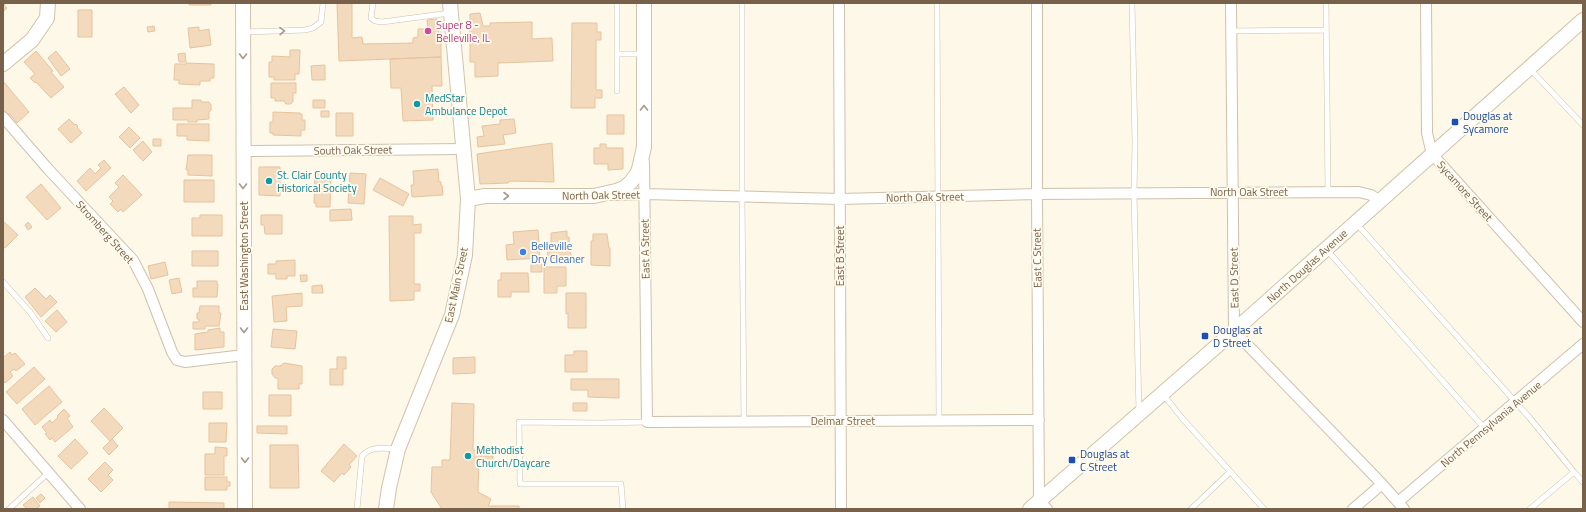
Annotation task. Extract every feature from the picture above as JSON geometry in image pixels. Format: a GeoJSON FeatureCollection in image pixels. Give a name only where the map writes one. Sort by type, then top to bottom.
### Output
{"type":"FeatureCollection","features":[{"type":"Feature","properties":{"kind":"main road"},"geometry":{"type":"LineString","coordinates":[[3,64],[32,40],[47,18],[48,3]]}},
{"type":"Feature","properties":{"kind":"main road","name":"East Washington Street"},"geometry":{"type":"LineString","coordinates":[[243,3],[245,509]]}},
{"type":"Feature","properties":{"kind":"main road","name":"East A Street"},"geometry":{"type":"LineString","coordinates":[[644,3],[644,147]]}},
{"type":"Feature","properties":{"kind":"main road","name":"East Main Street"},"geometry":{"type":"LineString","coordinates":[[386,509],[398,449],[452,315],[465,256],[468,199],[450,8]]}},
{"type":"Feature","properties":{"kind":"main road","name":"North Douglas Avenue"},"geometry":{"type":"LineString","coordinates":[[1039,506],[1139,414],[1583,20]]}},
{"type":"Feature","properties":{"kind":"main road"},"geometry":{"type":"LineString","coordinates":[[594,196],[624,188],[631,182],[639,169],[644,147]]}},
{"type":"Feature","properties":{"kind":"main road","name":"North Oak Street"},"geometry":{"type":"LineString","coordinates":[[468,199],[485,196],[594,196]]}},
{"type":"Feature","properties":{"kind":"street","name":"East B Street"},"geometry":{"type":"LineString","coordinates":[[839,3],[841,509]]}},
{"type":"Feature","properties":{"kind":"street","name":"East C Street"},"geometry":{"type":"LineString","coordinates":[[1037,3],[1039,506]]}},
{"type":"Feature","properties":{"kind":"street","name":"East D Street"},"geometry":{"type":"LineString","coordinates":[[1231,3],[1234,331]]}},
{"type":"Feature","properties":{"kind":"street","name":"Sycamore Street"},"geometry":{"type":"LineString","coordinates":[[1426,3],[1427,133],[1432,154],[1583,322]]}},
{"type":"Feature","properties":{"kind":"street","name":"Stromberg Street"},"geometry":{"type":"LineString","coordinates":[[3,116],[49,170],[133,260],[148,289],[172,352],[177,360],[185,362],[244,355]]}},
{"type":"Feature","properties":{"kind":"street","name":"East A Street"},"geometry":{"type":"LineString","coordinates":[[644,147],[647,422]]}},
{"type":"Feature","properties":{"kind":"street","name":"South Oak Street"},"geometry":{"type":"LineString","coordinates":[[243,151],[464,149]]}},
{"type":"Feature","properties":{"kind":"street","name":"North Oak Street"},"geometry":{"type":"LineString","coordinates":[[594,196],[644,194],[840,199],[1037,194],[1359,192],[1371,195],[1380,201]]}},
{"type":"Feature","properties":{"kind":"street"},"geometry":{"type":"LineString","coordinates":[[1234,331],[1382,484],[1401,506]]}},
{"type":"Feature","properties":{"kind":"street","name":"North Pennsylvania Avenue"},"geometry":{"type":"LineString","coordinates":[[1401,506],[1485,429],[1583,344]]}},
{"type":"Feature","properties":{"kind":"street"},"geometry":{"type":"LineString","coordinates":[[3,420],[80,509]]}},
{"type":"Feature","properties":{"kind":"street","name":"Delmar Street"},"geometry":{"type":"LineString","coordinates":[[647,422],[1039,420]]}},
{"type":"Feature","properties":{"kind":"street"},"geometry":{"type":"LineString","coordinates":[[1353,509],[1382,484]]}},
{"type":"Feature","properties":{"kind":"lane"},"geometry":{"type":"LineString","coordinates":[[243,32],[305,30],[313,28],[321,22],[323,3]]}},
{"type":"Feature","properties":{"kind":"lane"},"geometry":{"type":"LineString","coordinates":[[372,3],[371,18],[375,21],[382,22],[450,8]]}},
{"type":"Feature","properties":{"kind":"lane"},"geometry":{"type":"LineString","coordinates":[[617,3],[617,91]]}},
{"type":"Feature","properties":{"kind":"lane"},"geometry":{"type":"LineString","coordinates":[[742,3],[744,422]]}},
{"type":"Feature","properties":{"kind":"lane"},"geometry":{"type":"LineString","coordinates":[[937,3],[939,420]]}},
{"type":"Feature","properties":{"kind":"lane"},"geometry":{"type":"LineString","coordinates":[[1132,3],[1135,142],[1134,193],[1139,414]]}},
{"type":"Feature","properties":{"kind":"lane"},"geometry":{"type":"LineString","coordinates":[[1326,3],[1328,192]]}},
{"type":"Feature","properties":{"kind":"lane"},"geometry":{"type":"LineString","coordinates":[[1231,31],[1326,30]]}},
{"type":"Feature","properties":{"kind":"lane"},"geometry":{"type":"LineString","coordinates":[[617,54],[644,54]]}},
{"type":"Feature","properties":{"kind":"lane"},"geometry":{"type":"LineString","coordinates":[[1529,68],[1583,125]]}},
{"type":"Feature","properties":{"kind":"lane"},"geometry":{"type":"LineString","coordinates":[[1356,222],[1530,417],[1583,482]]}},
{"type":"Feature","properties":{"kind":"lane"},"geometry":{"type":"LineString","coordinates":[[1326,249],[1485,429]]}},
{"type":"Feature","properties":{"kind":"lane"},"geometry":{"type":"LineString","coordinates":[[3,282],[30,312],[48,338]]}},
{"type":"Feature","properties":{"kind":"lane"},"geometry":{"type":"LineString","coordinates":[[1163,393],[1182,418],[1264,509]]}},
{"type":"Feature","properties":{"kind":"lane"},"geometry":{"type":"LineString","coordinates":[[623,509],[621,484],[520,484],[519,422],[647,422]]}},
{"type":"Feature","properties":{"kind":"lane"},"geometry":{"type":"LineString","coordinates":[[357,509],[362,456],[365,452],[376,448],[398,449]]}},
{"type":"Feature","properties":{"kind":"lane"},"geometry":{"type":"LineString","coordinates":[[1191,509],[1230,472]]}},
{"type":"Feature","properties":{"kind":"lane"},"geometry":{"type":"LineString","coordinates":[[1530,509],[1574,472]]}},
{"type":"Feature","properties":{"kind":"lane"},"geometry":{"type":"LineString","coordinates":[[8,509],[48,473]]}},
{"type":"Feature","properties":{"kind":"building"},"geometry":{"type":"Polygon","coordinates":[[[3,3],[6,3],[4,5],[7,8],[3,12],[3,3]]]}},
{"type":"Feature","properties":{"kind":"building"},"geometry":{"type":"Polygon","coordinates":[[[189,3],[211,3],[211,5],[189,5],[189,3]]]}},
{"type":"Feature","properties":{"kind":"building","name":"Super 8 - Belleville, IL"},"geometry":{"type":"Polygon","coordinates":[[[337,3],[352,3],[352,38],[362,37],[363,44],[413,43],[413,38],[418,37],[418,29],[428,29],[427,20],[437,19],[439,33],[441,32],[441,57],[339,61],[337,3]]]}},
{"type":"Feature","properties":{"kind":"building"},"geometry":{"type":"Polygon","coordinates":[[[78,10],[92,10],[92,37],[78,37],[78,10]]]}},
{"type":"Feature","properties":{"kind":"building"},"geometry":{"type":"Polygon","coordinates":[[[480,13],[483,26],[490,26],[490,23],[532,22],[532,39],[552,38],[553,61],[498,63],[498,76],[475,77],[475,62],[470,62],[470,14],[480,13]]]}},
{"type":"Feature","properties":{"kind":"building"},"geometry":{"type":"Polygon","coordinates":[[[572,23],[597,23],[597,32],[601,32],[601,40],[596,40],[596,90],[602,90],[602,98],[595,98],[595,108],[571,108],[572,23]]]}},
{"type":"Feature","properties":{"kind":"building"},"geometry":{"type":"Polygon","coordinates":[[[154,26],[155,31],[148,32],[147,27],[154,26]]]}},
{"type":"Feature","properties":{"kind":"building"},"geometry":{"type":"Polygon","coordinates":[[[199,27],[199,31],[209,29],[211,45],[190,48],[188,28],[199,27]]]}},
{"type":"Feature","properties":{"kind":"building"},"geometry":{"type":"Polygon","coordinates":[[[290,50],[300,50],[299,74],[295,74],[295,80],[274,80],[274,77],[269,77],[269,62],[272,62],[272,56],[290,57],[290,50]]]}},
{"type":"Feature","properties":{"kind":"building"},"geometry":{"type":"Polygon","coordinates":[[[36,51],[64,87],[51,98],[36,82],[35,83],[30,78],[35,74],[24,62],[36,51]]]}},
{"type":"Feature","properties":{"kind":"building"},"geometry":{"type":"Polygon","coordinates":[[[56,51],[70,69],[61,76],[48,58],[56,51]]]}},
{"type":"Feature","properties":{"kind":"building"},"geometry":{"type":"Polygon","coordinates":[[[185,53],[186,62],[179,62],[178,54],[185,53]]]}},
{"type":"Feature","properties":{"kind":"building","name":"MedStar Ambulance Depot"},"geometry":{"type":"Polygon","coordinates":[[[441,57],[442,86],[432,86],[433,120],[403,121],[401,88],[391,88],[390,59],[441,57]]]}},
{"type":"Feature","properties":{"kind":"building"},"geometry":{"type":"Polygon","coordinates":[[[175,64],[214,64],[214,78],[210,78],[210,81],[200,81],[200,85],[179,84],[179,80],[174,80],[175,64]]]}},
{"type":"Feature","properties":{"kind":"building"},"geometry":{"type":"Polygon","coordinates":[[[325,65],[325,80],[312,80],[311,66],[325,65]]]}},
{"type":"Feature","properties":{"kind":"building"},"geometry":{"type":"Polygon","coordinates":[[[3,81],[29,112],[17,123],[10,114],[7,116],[3,112],[3,81]]]}},
{"type":"Feature","properties":{"kind":"building"},"geometry":{"type":"Polygon","coordinates":[[[271,83],[296,83],[296,93],[293,93],[293,101],[291,104],[286,104],[284,101],[275,101],[275,98],[271,98],[271,83]]]}},
{"type":"Feature","properties":{"kind":"building"},"geometry":{"type":"Polygon","coordinates":[[[124,87],[139,105],[131,113],[115,94],[124,87]]]}},
{"type":"Feature","properties":{"kind":"building"},"geometry":{"type":"Polygon","coordinates":[[[192,100],[209,102],[211,105],[211,110],[209,112],[209,119],[197,120],[197,122],[188,122],[188,120],[173,120],[173,108],[192,108],[192,100]]]}},
{"type":"Feature","properties":{"kind":"building"},"geometry":{"type":"Polygon","coordinates":[[[313,100],[325,100],[325,108],[313,108],[313,100]]]}},
{"type":"Feature","properties":{"kind":"building"},"geometry":{"type":"Polygon","coordinates":[[[321,111],[329,111],[329,117],[321,117],[321,111]]]}},
{"type":"Feature","properties":{"kind":"building"},"geometry":{"type":"Polygon","coordinates":[[[273,112],[302,114],[302,120],[305,120],[305,130],[301,130],[301,136],[273,135],[273,133],[270,133],[270,122],[273,122],[273,112]]]}},
{"type":"Feature","properties":{"kind":"building"},"geometry":{"type":"Polygon","coordinates":[[[336,113],[353,113],[353,136],[336,136],[336,113]]]}},
{"type":"Feature","properties":{"kind":"building"},"geometry":{"type":"Polygon","coordinates":[[[607,115],[624,115],[624,134],[607,134],[607,115]]]}},
{"type":"Feature","properties":{"kind":"building"},"geometry":{"type":"Polygon","coordinates":[[[69,119],[78,126],[77,127],[82,133],[71,143],[58,129],[69,119]]]}},
{"type":"Feature","properties":{"kind":"building"},"geometry":{"type":"Polygon","coordinates":[[[514,119],[516,133],[503,135],[505,144],[478,147],[477,137],[484,136],[482,126],[500,124],[500,120],[514,119]]]}},
{"type":"Feature","properties":{"kind":"building"},"geometry":{"type":"Polygon","coordinates":[[[177,124],[209,124],[209,141],[187,140],[187,136],[177,136],[177,124]]]}},
{"type":"Feature","properties":{"kind":"building"},"geometry":{"type":"Polygon","coordinates":[[[129,127],[140,138],[130,148],[119,137],[129,127]]]}},
{"type":"Feature","properties":{"kind":"building"},"geometry":{"type":"Polygon","coordinates":[[[153,139],[161,139],[161,146],[153,146],[153,139]]]}},
{"type":"Feature","properties":{"kind":"building"},"geometry":{"type":"Polygon","coordinates":[[[143,141],[152,152],[143,161],[133,150],[143,141]]]}},
{"type":"Feature","properties":{"kind":"building"},"geometry":{"type":"Polygon","coordinates":[[[552,143],[554,182],[510,181],[508,183],[480,184],[477,154],[552,143]]]}},
{"type":"Feature","properties":{"kind":"building"},"geometry":{"type":"Polygon","coordinates":[[[600,144],[606,144],[606,148],[623,148],[623,169],[608,170],[608,164],[594,164],[594,148],[600,148],[600,144]]]}},
{"type":"Feature","properties":{"kind":"building"},"geometry":{"type":"Polygon","coordinates":[[[188,155],[212,155],[212,176],[188,175],[188,170],[186,170],[188,155]]]}},
{"type":"Feature","properties":{"kind":"building"},"geometry":{"type":"Polygon","coordinates":[[[104,160],[111,168],[86,191],[77,181],[90,168],[95,174],[101,168],[98,165],[104,160]]]}},
{"type":"Feature","properties":{"kind":"building","name":"St. Clair County Historical Society"},"geometry":{"type":"Polygon","coordinates":[[[259,167],[280,167],[280,196],[259,195],[259,167]]]}},
{"type":"Feature","properties":{"kind":"building"},"geometry":{"type":"Polygon","coordinates":[[[438,169],[439,182],[441,182],[442,185],[443,195],[412,197],[411,185],[414,185],[413,171],[438,169]]]}},
{"type":"Feature","properties":{"kind":"building"},"geometry":{"type":"Polygon","coordinates":[[[315,173],[331,173],[330,207],[316,207],[316,203],[314,203],[315,173]]]}},
{"type":"Feature","properties":{"kind":"building"},"geometry":{"type":"Polygon","coordinates":[[[350,173],[366,174],[364,204],[348,203],[350,173]]]}},
{"type":"Feature","properties":{"kind":"building"},"geometry":{"type":"Polygon","coordinates":[[[123,175],[142,195],[123,212],[121,209],[118,212],[110,204],[113,201],[109,197],[119,187],[115,183],[123,175]]]}},
{"type":"Feature","properties":{"kind":"building"},"geometry":{"type":"Polygon","coordinates":[[[380,178],[409,194],[403,206],[373,190],[380,178]]]}},
{"type":"Feature","properties":{"kind":"building"},"geometry":{"type":"Polygon","coordinates":[[[184,180],[214,180],[214,202],[184,202],[184,180]]]}},
{"type":"Feature","properties":{"kind":"building"},"geometry":{"type":"Polygon","coordinates":[[[41,184],[61,208],[47,220],[26,197],[41,184]]]}},
{"type":"Feature","properties":{"kind":"building"},"geometry":{"type":"Polygon","coordinates":[[[351,209],[352,220],[330,221],[330,210],[351,209]]]}},
{"type":"Feature","properties":{"kind":"building"},"geometry":{"type":"Polygon","coordinates":[[[200,215],[222,215],[222,236],[192,236],[192,218],[200,218],[200,215]]]}},
{"type":"Feature","properties":{"kind":"building"},"geometry":{"type":"Polygon","coordinates":[[[261,215],[282,215],[282,234],[265,234],[264,225],[261,225],[261,215]]]}},
{"type":"Feature","properties":{"kind":"building"},"geometry":{"type":"Polygon","coordinates":[[[389,216],[413,216],[413,225],[421,224],[421,233],[414,233],[414,284],[420,284],[420,291],[414,291],[414,300],[390,301],[389,216]]]}},
{"type":"Feature","properties":{"kind":"building"},"geometry":{"type":"Polygon","coordinates":[[[3,221],[18,235],[5,248],[3,247],[3,221]]]}},
{"type":"Feature","properties":{"kind":"building"},"geometry":{"type":"Polygon","coordinates":[[[28,222],[32,227],[28,230],[25,225],[28,222]]]}},
{"type":"Feature","properties":{"kind":"building","name":"Belleville Dry Cleaner"},"geometry":{"type":"Polygon","coordinates":[[[538,230],[540,258],[507,260],[506,245],[514,244],[513,232],[538,230]]]}},
{"type":"Feature","properties":{"kind":"building"},"geometry":{"type":"Polygon","coordinates":[[[567,231],[571,257],[548,259],[547,247],[551,247],[551,233],[567,231]]]}},
{"type":"Feature","properties":{"kind":"building"},"geometry":{"type":"Polygon","coordinates":[[[593,234],[607,234],[610,248],[610,266],[591,265],[591,241],[593,241],[593,234]]]}},
{"type":"Feature","properties":{"kind":"building"},"geometry":{"type":"Polygon","coordinates":[[[192,251],[218,251],[218,266],[192,266],[192,251]]]}},
{"type":"Feature","properties":{"kind":"building"},"geometry":{"type":"Polygon","coordinates":[[[295,260],[295,276],[287,276],[287,279],[276,279],[276,274],[268,274],[268,264],[276,264],[276,261],[295,260]]]}},
{"type":"Feature","properties":{"kind":"building"},"geometry":{"type":"Polygon","coordinates":[[[165,262],[168,275],[151,279],[148,266],[165,262]]]}},
{"type":"Feature","properties":{"kind":"building"},"geometry":{"type":"Polygon","coordinates":[[[531,264],[542,264],[542,272],[531,272],[531,264]]]}},
{"type":"Feature","properties":{"kind":"building"},"geometry":{"type":"Polygon","coordinates":[[[544,267],[566,267],[566,286],[557,286],[557,293],[544,293],[544,267]]]}},
{"type":"Feature","properties":{"kind":"building"},"geometry":{"type":"Polygon","coordinates":[[[501,273],[528,273],[529,292],[511,292],[511,297],[498,297],[498,280],[501,280],[501,273]]]}},
{"type":"Feature","properties":{"kind":"building"},"geometry":{"type":"Polygon","coordinates":[[[300,275],[307,275],[307,281],[301,282],[300,275]]]}},
{"type":"Feature","properties":{"kind":"building"},"geometry":{"type":"Polygon","coordinates":[[[179,278],[182,292],[172,294],[169,280],[179,278]]]}},
{"type":"Feature","properties":{"kind":"building"},"geometry":{"type":"Polygon","coordinates":[[[197,281],[217,281],[217,297],[193,297],[193,288],[197,288],[197,281]]]}},
{"type":"Feature","properties":{"kind":"building"},"geometry":{"type":"Polygon","coordinates":[[[322,285],[323,293],[312,293],[312,286],[322,285]]]}},
{"type":"Feature","properties":{"kind":"building"},"geometry":{"type":"Polygon","coordinates":[[[35,288],[46,299],[50,295],[57,302],[41,317],[25,297],[35,288]]]}},
{"type":"Feature","properties":{"kind":"building"},"geometry":{"type":"Polygon","coordinates":[[[302,293],[302,306],[286,307],[287,321],[274,322],[272,296],[302,293]]]}},
{"type":"Feature","properties":{"kind":"building"},"geometry":{"type":"Polygon","coordinates":[[[566,293],[586,293],[586,328],[568,328],[566,293]]]}},
{"type":"Feature","properties":{"kind":"building"},"geometry":{"type":"Polygon","coordinates":[[[200,306],[219,306],[219,313],[221,313],[219,326],[205,326],[205,329],[193,329],[193,322],[199,322],[199,319],[197,319],[197,313],[199,313],[200,306]]]}},
{"type":"Feature","properties":{"kind":"building"},"geometry":{"type":"Polygon","coordinates":[[[57,310],[67,322],[56,332],[45,321],[57,310]]]}},
{"type":"Feature","properties":{"kind":"building"},"geometry":{"type":"Polygon","coordinates":[[[220,328],[220,332],[224,332],[224,347],[195,350],[195,334],[220,328]]]}},
{"type":"Feature","properties":{"kind":"building"},"geometry":{"type":"Polygon","coordinates":[[[273,329],[297,331],[295,349],[271,347],[273,329]]]}},
{"type":"Feature","properties":{"kind":"building"},"geometry":{"type":"Polygon","coordinates":[[[574,351],[587,351],[587,372],[565,372],[565,355],[574,355],[574,351]]]}},
{"type":"Feature","properties":{"kind":"building"},"geometry":{"type":"Polygon","coordinates":[[[10,352],[12,355],[15,353],[25,364],[16,371],[14,369],[10,372],[13,376],[5,383],[3,380],[3,358],[10,352]]]}},
{"type":"Feature","properties":{"kind":"building"},"geometry":{"type":"Polygon","coordinates":[[[337,357],[346,357],[346,369],[343,369],[343,385],[330,385],[330,369],[337,369],[337,357]]]}},
{"type":"Feature","properties":{"kind":"building"},"geometry":{"type":"Polygon","coordinates":[[[475,357],[475,373],[453,374],[453,358],[475,357]]]}},
{"type":"Feature","properties":{"kind":"building"},"geometry":{"type":"Polygon","coordinates":[[[284,363],[302,366],[302,384],[299,384],[299,389],[278,389],[278,378],[275,378],[272,374],[272,369],[275,366],[280,366],[284,363]]]}},
{"type":"Feature","properties":{"kind":"building"},"geometry":{"type":"Polygon","coordinates":[[[34,367],[45,379],[17,404],[6,392],[34,367]]]}},
{"type":"Feature","properties":{"kind":"building"},"geometry":{"type":"Polygon","coordinates":[[[571,379],[619,379],[619,398],[588,397],[588,390],[571,390],[571,379]]]}},
{"type":"Feature","properties":{"kind":"building"},"geometry":{"type":"Polygon","coordinates":[[[49,386],[62,402],[35,425],[22,409],[49,386]]]}},
{"type":"Feature","properties":{"kind":"building"},"geometry":{"type":"Polygon","coordinates":[[[203,392],[222,392],[222,409],[203,409],[203,392]]]}},
{"type":"Feature","properties":{"kind":"building"},"geometry":{"type":"Polygon","coordinates":[[[269,395],[291,395],[291,416],[269,416],[269,395]]]}},
{"type":"Feature","properties":{"kind":"building","name":"Methodist Church/Daycare"},"geometry":{"type":"Polygon","coordinates":[[[452,403],[474,404],[473,450],[480,451],[480,456],[493,456],[493,461],[479,461],[478,492],[491,499],[488,506],[519,506],[519,509],[442,509],[431,492],[432,467],[442,467],[442,460],[450,460],[452,403]]]}},
{"type":"Feature","properties":{"kind":"building"},"geometry":{"type":"Polygon","coordinates":[[[573,403],[587,403],[587,411],[573,411],[573,403]]]}},
{"type":"Feature","properties":{"kind":"building"},"geometry":{"type":"Polygon","coordinates":[[[104,408],[123,428],[110,441],[91,421],[104,408]]]}},
{"type":"Feature","properties":{"kind":"building"},"geometry":{"type":"Polygon","coordinates":[[[64,409],[70,416],[67,418],[73,427],[55,442],[52,438],[50,440],[42,427],[50,420],[52,423],[64,409]]]}},
{"type":"Feature","properties":{"kind":"building"},"geometry":{"type":"Polygon","coordinates":[[[209,423],[227,423],[226,442],[209,442],[209,423]]]}},
{"type":"Feature","properties":{"kind":"building"},"geometry":{"type":"Polygon","coordinates":[[[257,426],[287,426],[287,434],[257,433],[257,426]]]}},
{"type":"Feature","properties":{"kind":"building"},"geometry":{"type":"Polygon","coordinates":[[[75,439],[88,453],[71,469],[58,456],[75,439]]]}},
{"type":"Feature","properties":{"kind":"building"},"geometry":{"type":"Polygon","coordinates":[[[112,439],[118,446],[109,455],[103,448],[112,439]]]}},
{"type":"Feature","properties":{"kind":"building"},"geometry":{"type":"Polygon","coordinates":[[[344,444],[357,456],[349,465],[351,467],[344,475],[342,473],[334,482],[321,471],[344,444]]]}},
{"type":"Feature","properties":{"kind":"building"},"geometry":{"type":"Polygon","coordinates":[[[270,445],[298,445],[299,488],[270,488],[270,445]]]}},
{"type":"Feature","properties":{"kind":"building"},"geometry":{"type":"Polygon","coordinates":[[[215,447],[227,448],[227,456],[224,456],[224,475],[205,475],[205,454],[215,454],[215,447]]]}},
{"type":"Feature","properties":{"kind":"building"},"geometry":{"type":"Polygon","coordinates":[[[105,462],[113,470],[108,475],[113,480],[101,492],[88,479],[105,462]]]}},
{"type":"Feature","properties":{"kind":"building"},"geometry":{"type":"Polygon","coordinates":[[[205,477],[227,477],[227,482],[230,482],[230,486],[227,486],[227,490],[205,490],[205,477]]]}},
{"type":"Feature","properties":{"kind":"building"},"geometry":{"type":"Polygon","coordinates":[[[41,494],[45,498],[40,503],[36,498],[41,494]]]}},
{"type":"Feature","properties":{"kind":"building"},"geometry":{"type":"Polygon","coordinates":[[[33,497],[40,506],[36,509],[27,509],[23,505],[33,497]]]}},
{"type":"Feature","properties":{"kind":"building"},"geometry":{"type":"Polygon","coordinates":[[[169,502],[224,503],[224,509],[169,509],[169,502]]]}},
{"type":"Feature","properties":{"kind":"place","name":"Super 8 - Belleville, IL"},"geometry":{"type":"Point","coordinates":[428,31]}},
{"type":"Feature","properties":{"kind":"place","name":"MedStar Ambulance Depot"},"geometry":{"type":"Point","coordinates":[417,104]}},
{"type":"Feature","properties":{"kind":"place","name":"Douglas at Sycamore"},"geometry":{"type":"Point","coordinates":[1455,122]}},
{"type":"Feature","properties":{"kind":"place","name":"St. Clair County Historical Society"},"geometry":{"type":"Point","coordinates":[269,181]}},
{"type":"Feature","properties":{"kind":"place","name":"Belleville Dry Cleaner"},"geometry":{"type":"Point","coordinates":[523,252]}},
{"type":"Feature","properties":{"kind":"place","name":"Douglas at D Street"},"geometry":{"type":"Point","coordinates":[1205,336]}},
{"type":"Feature","properties":{"kind":"place","name":"Methodist Church/Daycare"},"geometry":{"type":"Point","coordinates":[468,456]}},
{"type":"Feature","properties":{"kind":"place","name":"Douglas at C Street"},"geometry":{"type":"Point","coordinates":[1072,460]}}]}
